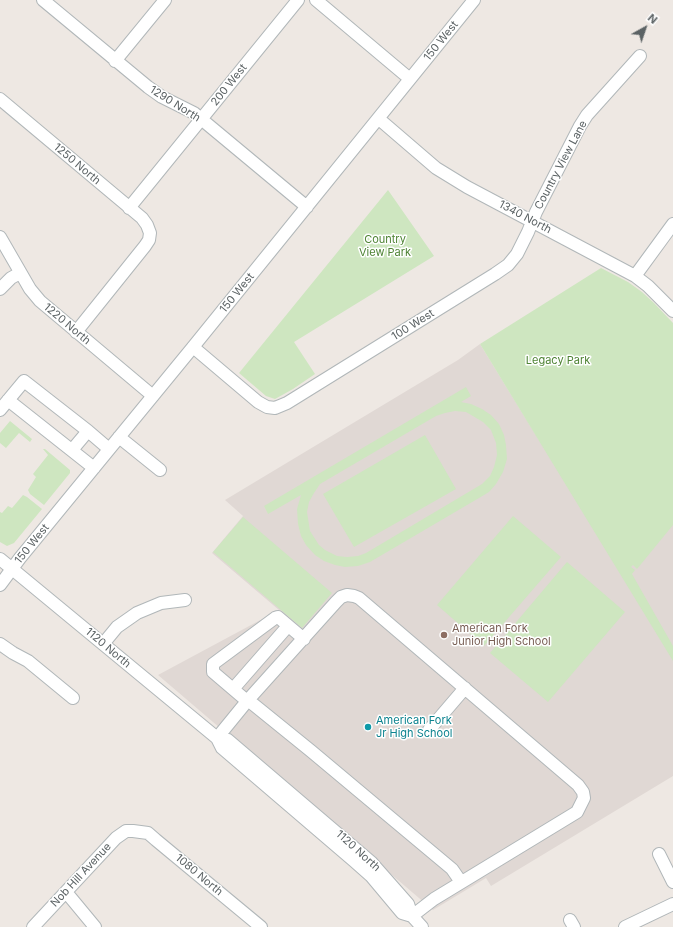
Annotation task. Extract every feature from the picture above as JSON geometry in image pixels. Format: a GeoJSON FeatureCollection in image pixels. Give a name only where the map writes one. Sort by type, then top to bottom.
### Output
{"type":"FeatureCollection","features":[{"type":"Feature","properties":{"kind":"street","name":"1290 North"},"geometry":{"type":"LineString","coordinates":[[43,0],[148,87],[194,113],[306,208]]}},
{"type":"Feature","properties":{"kind":"street"},"geometry":{"type":"LineString","coordinates":[[115,61],[165,0]]}},
{"type":"Feature","properties":{"kind":"street","name":"200 West"},"geometry":{"type":"LineString","coordinates":[[129,208],[298,0]]}},
{"type":"Feature","properties":{"kind":"street"},"geometry":{"type":"LineString","coordinates":[[316,0],[410,79]]}},
{"type":"Feature","properties":{"kind":"street","name":"150 West"},"geometry":{"type":"LineString","coordinates":[[0,585],[474,0]]}},
{"type":"Feature","properties":{"kind":"street","name":"Country View Lane"},"geometry":{"type":"LineString","coordinates":[[532,221],[587,115],[640,56]]}},
{"type":"Feature","properties":{"kind":"street","name":"1250 North"},"geometry":{"type":"LineString","coordinates":[[0,99],[142,218],[150,233],[149,240],[145,246],[76,332]]}},
{"type":"Feature","properties":{"kind":"street","name":"1340 North"},"geometry":{"type":"LineString","coordinates":[[379,119],[436,168],[467,187],[635,276],[648,286],[673,311]]}},
{"type":"Feature","properties":{"kind":"street","name":"100 West"},"geometry":{"type":"LineString","coordinates":[[193,347],[258,402],[267,407],[274,408],[287,403],[508,265],[517,254],[532,221]]}},
{"type":"Feature","properties":{"kind":"street"},"geometry":{"type":"LineString","coordinates":[[635,276],[673,224]]}},
{"type":"Feature","properties":{"kind":"street","name":"1220 North"},"geometry":{"type":"LineString","coordinates":[[0,237],[30,289],[40,301],[153,396]]}},
{"type":"Feature","properties":{"kind":"street"},"geometry":{"type":"LineString","coordinates":[[0,289],[11,278],[20,273]]}},
{"type":"Feature","properties":{"kind":"street"},"geometry":{"type":"LineString","coordinates":[[0,410],[24,381],[109,449]]}},
{"type":"Feature","properties":{"kind":"street"},"geometry":{"type":"LineString","coordinates":[[8,400],[94,468]]}},
{"type":"Feature","properties":{"kind":"street"},"geometry":{"type":"LineString","coordinates":[[72,450],[88,431]]}},
{"type":"Feature","properties":{"kind":"street"},"geometry":{"type":"LineString","coordinates":[[119,437],[160,470]]}},
{"type":"Feature","properties":{"kind":"street","name":"1120 North"},"geometry":{"type":"LineString","coordinates":[[0,559],[217,738],[228,740],[371,862],[408,904],[412,916],[422,927]]}},
{"type":"Feature","properties":{"kind":"street"},"geometry":{"type":"LineString","coordinates":[[217,738],[247,701],[294,648],[304,639],[341,597],[347,595],[354,596],[465,688],[578,785],[583,792],[584,798],[577,812],[461,882],[412,916]]}},
{"type":"Feature","properties":{"kind":"street"},"geometry":{"type":"LineString","coordinates":[[103,644],[118,627],[137,614],[161,603],[185,600]]}},
{"type":"Feature","properties":{"kind":"street"},"geometry":{"type":"LineString","coordinates":[[304,639],[278,617],[275,618],[213,664],[213,672],[247,701],[311,751],[452,869],[461,882]]}},
{"type":"Feature","properties":{"kind":"street"},"geometry":{"type":"LineString","coordinates":[[233,689],[288,626]]}},
{"type":"Feature","properties":{"kind":"street"},"geometry":{"type":"LineString","coordinates":[[0,644],[13,653],[28,660],[73,698]]}},
{"type":"Feature","properties":{"kind":"street"},"geometry":{"type":"LineString","coordinates":[[429,730],[465,688]]}},
{"type":"Feature","properties":{"kind":"street","name":"Nob Hill Avenue"},"geometry":{"type":"LineString","coordinates":[[33,927],[116,838],[126,831],[133,830]]}},
{"type":"Feature","properties":{"kind":"street","name":"1080 North"},"geometry":{"type":"LineString","coordinates":[[133,830],[148,833],[261,927]]}},
{"type":"Feature","properties":{"kind":"street"},"geometry":{"type":"LineString","coordinates":[[660,854],[673,882]]}},
{"type":"Feature","properties":{"kind":"street"},"geometry":{"type":"LineString","coordinates":[[66,892],[95,927]]}},
{"type":"Feature","properties":{"kind":"street"},"geometry":{"type":"LineString","coordinates":[[625,927],[673,904]]}},
{"type":"Feature","properties":{"kind":"shaded area","name":"American Fork Junior High School"},"geometry":{"type":"Polygon","coordinates":[[[480,344],[539,440],[673,351],[673,776],[491,886],[486,878],[433,910],[158,675],[279,610],[212,553],[243,516],[225,500],[458,360],[480,344]]]}},
{"type":"Feature","properties":{"kind":"green space","name":"Country View Park"},"geometry":{"type":"Polygon","coordinates":[[[388,190],[434,256],[294,342],[315,374],[275,399],[266,396],[239,373],[388,190]]]}},
{"type":"Feature","properties":{"kind":"green space","name":"Legacy Park"},"geometry":{"type":"Polygon","coordinates":[[[601,268],[628,282],[642,292],[673,323],[673,525],[637,569],[633,565],[631,567],[635,570],[632,574],[673,646],[673,661],[480,344],[601,268]]]}},
{"type":"Feature","properties":{"kind":"green space"},"geometry":{"type":"Polygon","coordinates":[[[466,387],[471,396],[461,402],[471,404],[491,415],[499,424],[504,435],[507,459],[503,472],[489,492],[370,562],[358,566],[345,567],[324,561],[315,555],[306,545],[301,536],[298,524],[297,509],[301,495],[268,514],[264,506],[466,387]],[[455,411],[436,416],[320,484],[309,502],[307,512],[310,531],[319,545],[337,556],[358,556],[366,553],[482,484],[490,476],[494,467],[497,455],[496,443],[491,430],[483,422],[466,412],[455,411]]]}},
{"type":"Feature","properties":{"kind":"green space"},"geometry":{"type":"Polygon","coordinates":[[[10,421],[32,439],[30,442],[19,433],[6,448],[0,443],[0,433],[10,421]]]}},
{"type":"Feature","properties":{"kind":"green space"},"geometry":{"type":"Polygon","coordinates":[[[425,435],[456,489],[354,547],[323,494],[425,435]]]}},
{"type":"Feature","properties":{"kind":"green space"},"geometry":{"type":"Polygon","coordinates":[[[43,449],[45,449],[70,470],[70,473],[44,505],[30,494],[28,490],[36,477],[33,474],[48,455],[43,449]]]}},
{"type":"Feature","properties":{"kind":"green space"},"geometry":{"type":"Polygon","coordinates":[[[23,495],[42,509],[14,543],[7,546],[0,542],[0,512],[2,513],[8,506],[12,508],[23,495]]]}},
{"type":"Feature","properties":{"kind":"green space"},"geometry":{"type":"Polygon","coordinates":[[[513,516],[561,557],[484,646],[437,605],[513,516]]]}},
{"type":"Feature","properties":{"kind":"green space"},"geometry":{"type":"Polygon","coordinates":[[[243,517],[332,593],[302,628],[213,552],[243,517]]]}},
{"type":"Feature","properties":{"kind":"green space"},"geometry":{"type":"Polygon","coordinates":[[[567,562],[625,612],[548,702],[490,653],[567,562]]]}},
{"type":"Feature","properties":{"kind":"place","name":"American Fork Junior High School"},"geometry":{"type":"Point","coordinates":[444,635]}},
{"type":"Feature","properties":{"kind":"place","name":"American Fork Jr High School"},"geometry":{"type":"Point","coordinates":[368,727]}}]}
